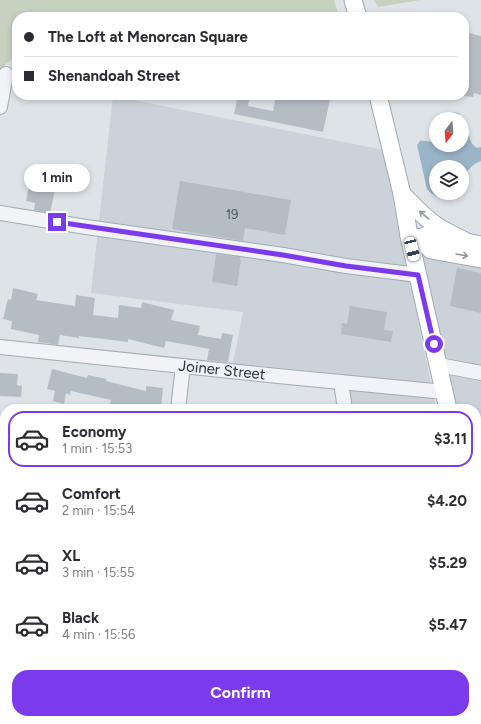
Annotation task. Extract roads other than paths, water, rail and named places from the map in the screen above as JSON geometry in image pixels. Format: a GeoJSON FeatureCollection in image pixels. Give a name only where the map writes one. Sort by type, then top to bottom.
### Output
{"type":"FeatureCollection","features":[{"type":"Feature","properties":{"kind":"main road"},"geometry":{"type":"LineString","coordinates":[[353,0],[357,12]]}},
{"type":"Feature","properties":{"kind":"main road"},"geometry":{"type":"LineString","coordinates":[[379,100],[405,212],[414,237],[418,275],[447,404]]}},
{"type":"Feature","properties":{"kind":"main road"},"geometry":{"type":"LineString","coordinates":[[402,194],[431,222],[440,228],[475,244]]}},
{"type":"Feature","properties":{"kind":"main road"},"geometry":{"type":"LineString","coordinates":[[414,237],[427,235],[475,244]]}},
{"type":"Feature","properties":{"kind":"main road"},"geometry":{"type":"LineString","coordinates":[[414,237],[431,250],[481,259]]}},
{"type":"Feature","properties":{"kind":"street"},"geometry":{"type":"LineString","coordinates":[[0,107],[6,74]]}},
{"type":"Feature","properties":{"kind":"street"},"geometry":{"type":"LineString","coordinates":[[0,213],[99,229],[283,255],[346,266],[418,275]]}},
{"type":"Feature","properties":{"kind":"street","name":"Joiner Street"},"geometry":{"type":"LineString","coordinates":[[0,347],[445,392]]}},
{"type":"Feature","properties":{"kind":"street"},"geometry":{"type":"LineString","coordinates":[[439,365],[481,373]]}},
{"type":"Feature","properties":{"kind":"street"},"geometry":{"type":"LineString","coordinates":[[179,404],[183,366]]}},
{"type":"Feature","properties":{"kind":"street"},"geometry":{"type":"LineString","coordinates":[[341,382],[344,404]]}},
{"type":"Feature","properties":{"kind":"water"},"geometry":{"type":"Polygon","coordinates":[[[469,136],[472,144],[477,148],[481,147],[481,161],[469,169],[469,160],[429,160],[429,191],[427,189],[417,145],[420,141],[429,142],[429,152],[469,152],[469,136]]]}}]}
